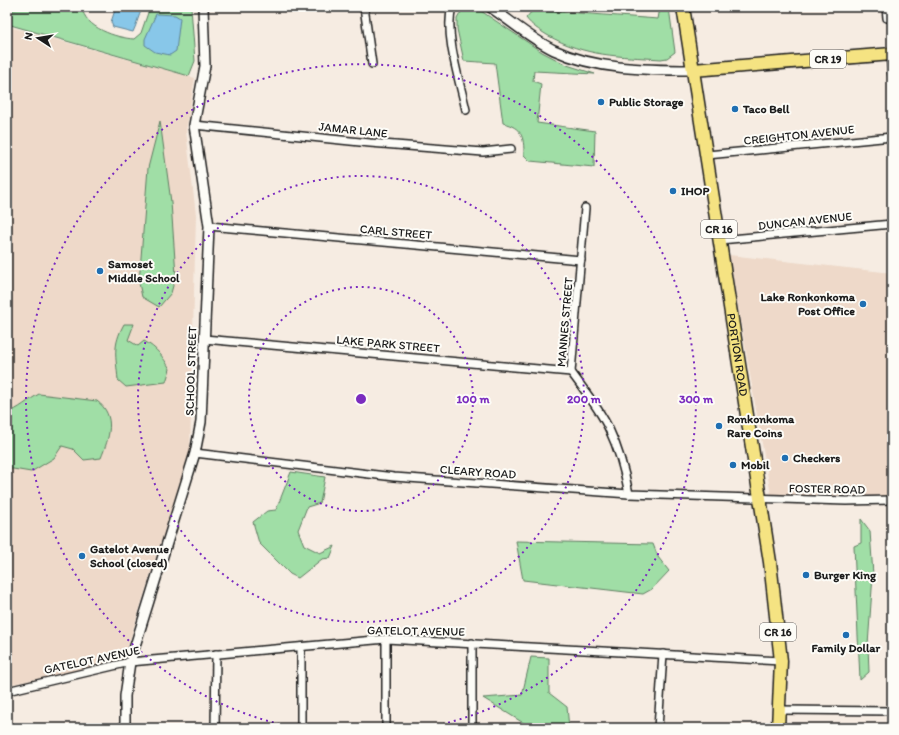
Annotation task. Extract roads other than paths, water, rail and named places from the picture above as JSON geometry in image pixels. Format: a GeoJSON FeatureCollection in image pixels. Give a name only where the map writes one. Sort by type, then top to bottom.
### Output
{"type":"FeatureCollection","features":[{"type":"Feature","properties":{"kind":"main road","name":"PORTION ROAD"},"geometry":{"type":"LineString","coordinates":[[683,7],[708,155],[720,240],[762,499],[781,661],[778,728]]}},
{"type":"Feature","properties":{"kind":"main road","name":"CR 19"},"geometry":{"type":"LineString","coordinates":[[693,70],[891,54]]}},
{"type":"Feature","properties":{"kind":"street","name":"SCHOOL STREET"},"geometry":{"type":"LineString","coordinates":[[125,728],[125,696],[130,662],[195,453],[201,422],[209,226],[194,125],[205,66],[203,7]]}},
{"type":"Feature","properties":{"kind":"street"},"geometry":{"type":"LineString","coordinates":[[364,7],[372,64]]}},
{"type":"Feature","properties":{"kind":"street"},"geometry":{"type":"LineString","coordinates":[[452,7],[450,16],[451,37],[466,110]]}},
{"type":"Feature","properties":{"kind":"street"},"geometry":{"type":"LineString","coordinates":[[490,7],[553,50],[577,59],[614,67],[648,70],[693,70]]}},
{"type":"Feature","properties":{"kind":"street"},"geometry":{"type":"LineString","coordinates":[[886,7],[887,18]]}},
{"type":"Feature","properties":{"kind":"street"},"geometry":{"type":"LineString","coordinates":[[891,54],[892,74]]}},
{"type":"Feature","properties":{"kind":"street","name":"JAMAR LANE"},"geometry":{"type":"LineString","coordinates":[[194,125],[363,142],[483,152],[511,149]]}},
{"type":"Feature","properties":{"kind":"street","name":"CREIGHTON AVENUE"},"geometry":{"type":"LineString","coordinates":[[708,155],[892,137]]}},
{"type":"Feature","properties":{"kind":"street","name":"MANNES STREET"},"geometry":{"type":"LineString","coordinates":[[585,208],[571,372],[596,406],[609,428],[623,463],[630,494]]}},
{"type":"Feature","properties":{"kind":"street","name":"DUNCAN AVENUE"},"geometry":{"type":"LineString","coordinates":[[720,240],[892,224]]}},
{"type":"Feature","properties":{"kind":"street","name":"CARL STREET"},"geometry":{"type":"LineString","coordinates":[[209,226],[581,260]]}},
{"type":"Feature","properties":{"kind":"street","name":"LAKE PARK STREET"},"geometry":{"type":"LineString","coordinates":[[204,338],[571,372]]}},
{"type":"Feature","properties":{"kind":"street","name":"CLEARY ROAD"},"geometry":{"type":"LineString","coordinates":[[195,453],[394,477],[630,494],[762,499]]}},
{"type":"Feature","properties":{"kind":"street","name":"FOSTER ROAD"},"geometry":{"type":"LineString","coordinates":[[762,499],[892,500]]}},
{"type":"Feature","properties":{"kind":"street"},"geometry":{"type":"LineString","coordinates":[[386,639],[386,728]]}},
{"type":"Feature","properties":{"kind":"street","name":"GATELOT AVENUE"},"geometry":{"type":"LineString","coordinates":[[7,691],[130,662],[386,639],[781,661]]}},
{"type":"Feature","properties":{"kind":"street"},"geometry":{"type":"LineString","coordinates":[[472,643],[472,728]]}},
{"type":"Feature","properties":{"kind":"street"},"geometry":{"type":"LineString","coordinates":[[301,646],[301,728]]}},
{"type":"Feature","properties":{"kind":"street"},"geometry":{"type":"LineString","coordinates":[[215,728],[216,654]]}},
{"type":"Feature","properties":{"kind":"street"},"geometry":{"type":"LineString","coordinates":[[658,728],[663,654]]}},
{"type":"Feature","properties":{"kind":"street"},"geometry":{"type":"LineString","coordinates":[[779,710],[892,711]]}},
{"type":"Feature","properties":{"kind":"water"},"geometry":{"type":"Polygon","coordinates":[[[116,7],[143,7],[133,32],[113,27],[111,22],[116,7]]]}},
{"type":"Feature","properties":{"kind":"water"},"geometry":{"type":"Polygon","coordinates":[[[156,14],[175,15],[180,18],[176,51],[170,55],[155,52],[145,45],[145,39],[156,14]]]}},
{"type":"Feature","properties":{"kind":"place","name":"Public Storage"},"geometry":{"type":"Point","coordinates":[601,102]}},
{"type":"Feature","properties":{"kind":"place","name":"Taco Bell"},"geometry":{"type":"Point","coordinates":[735,109]}},
{"type":"Feature","properties":{"kind":"place","name":"IHOP"},"geometry":{"type":"Point","coordinates":[673,191]}},
{"type":"Feature","properties":{"kind":"place","name":"Samoset Middle School"},"geometry":{"type":"Point","coordinates":[100,271]}},
{"type":"Feature","properties":{"kind":"place","name":"Lake Ronkonkoma Post Office"},"geometry":{"type":"Point","coordinates":[863,304]}},
{"type":"Feature","properties":{"kind":"place","name":"Ronkonkoma Rare Coins"},"geometry":{"type":"Point","coordinates":[719,426]}},
{"type":"Feature","properties":{"kind":"place","name":"Checkers"},"geometry":{"type":"Point","coordinates":[785,458]}},
{"type":"Feature","properties":{"kind":"place","name":"Mobil"},"geometry":{"type":"Point","coordinates":[733,465]}},
{"type":"Feature","properties":{"kind":"place","name":"Gatelot Avenue School (closed)"},"geometry":{"type":"Point","coordinates":[82,556]}},
{"type":"Feature","properties":{"kind":"place","name":"Burger King"},"geometry":{"type":"Point","coordinates":[806,575]}},
{"type":"Feature","properties":{"kind":"place","name":"Family Dollar"},"geometry":{"type":"Point","coordinates":[846,635]}}]}
